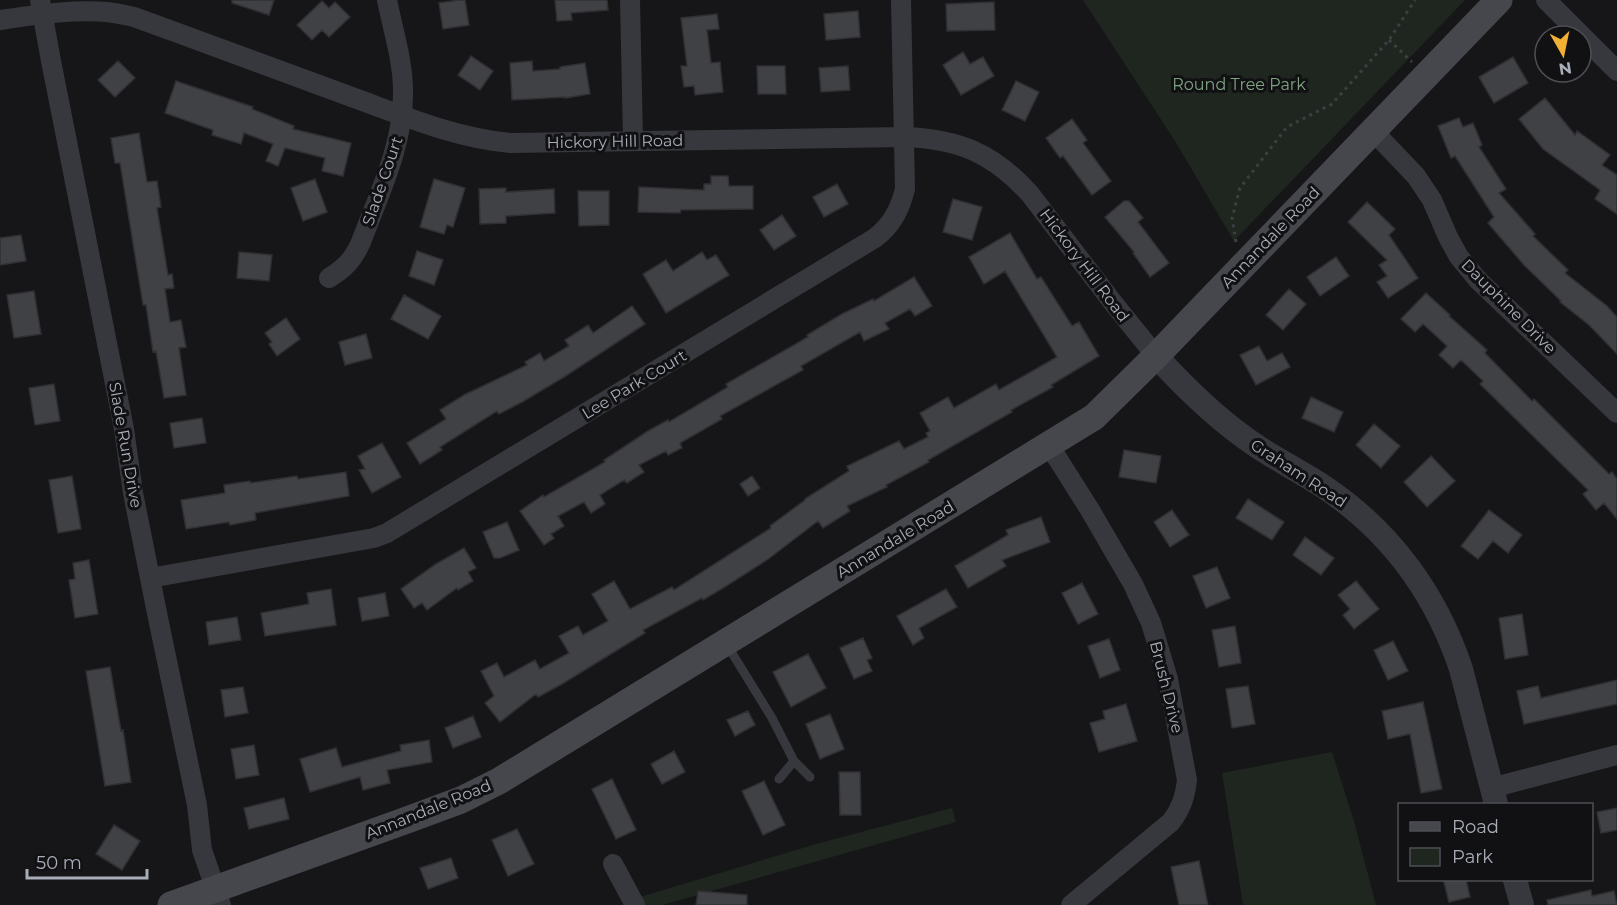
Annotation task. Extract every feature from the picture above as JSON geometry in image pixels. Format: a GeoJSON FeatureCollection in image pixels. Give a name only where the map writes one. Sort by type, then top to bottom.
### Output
{"type":"FeatureCollection","features":[{"type":"Feature","properties":{"kind":"main road","name":"Annandale Road"},"geometry":{"type":"LineString","coordinates":[[171,905],[218,897],[461,800],[498,781],[1094,417],[1156,356],[1499,0]]}},
{"type":"Feature","properties":{"kind":"street","name":"Slade Court"},"geometry":{"type":"LineString","coordinates":[[329,278],[343,269],[362,242],[398,142],[403,90],[387,0]]}},
{"type":"Feature","properties":{"kind":"street"},"geometry":{"type":"LineString","coordinates":[[630,0],[633,140]]}},
{"type":"Feature","properties":{"kind":"street","name":"Lee Park Court"},"geometry":{"type":"LineString","coordinates":[[150,578],[374,538],[387,533],[875,238],[892,221],[901,204],[905,189],[901,0]]}},
{"type":"Feature","properties":{"kind":"street"},"geometry":{"type":"LineString","coordinates":[[1546,0],[1617,70]]}},
{"type":"Feature","properties":{"kind":"street","name":"Hickory Hill Road"},"geometry":{"type":"LineString","coordinates":[[0,20],[41,7],[108,12],[134,17],[402,116],[466,136],[492,141],[511,143],[904,137],[954,142],[977,151],[1017,179],[1156,356]]}},
{"type":"Feature","properties":{"kind":"street","name":"Slade Run Drive"},"geometry":{"type":"LineString","coordinates":[[41,7],[124,429],[133,493],[197,805],[202,850],[218,897]]}},
{"type":"Feature","properties":{"kind":"street","name":"Dauphine Drive"},"geometry":{"type":"LineString","coordinates":[[1373,131],[1416,176],[1432,200],[1448,237],[1478,280],[1617,413]]}},
{"type":"Feature","properties":{"kind":"street","name":"Graham Road"},"geometry":{"type":"LineString","coordinates":[[1156,356],[1185,388],[1219,418],[1258,447],[1324,487],[1353,508],[1400,554],[1420,582],[1455,650],[1493,796]]}},
{"type":"Feature","properties":{"kind":"street","name":"Brush Drive"},"geometry":{"type":"LineString","coordinates":[[1049,445],[1133,584],[1151,623],[1170,687],[1187,780],[1185,795],[1179,811],[1171,822],[1071,905]]}},
{"type":"Feature","properties":{"kind":"street"},"geometry":{"type":"LineString","coordinates":[[1493,796],[1617,755]]}},
{"type":"Feature","properties":{"kind":"street"},"geometry":{"type":"LineString","coordinates":[[613,864],[635,905]]}},
{"type":"Feature","properties":{"kind":"street"},"geometry":{"type":"LineString","coordinates":[[1516,881],[1522,905]]}},
{"type":"Feature","properties":{"kind":"lane"},"geometry":{"type":"LineString","coordinates":[[725,643],[772,717],[794,761],[810,777]]}},
{"type":"Feature","properties":{"kind":"lane"},"geometry":{"type":"LineString","coordinates":[[779,779],[794,761]]}},
{"type":"Feature","properties":{"kind":"path"},"geometry":{"type":"LineString","coordinates":[[1236,243],[1232,218],[1240,188],[1287,127],[1332,104],[1389,40],[1415,0]]}},
{"type":"Feature","properties":{"kind":"path"},"geometry":{"type":"LineString","coordinates":[[1389,40],[1426,76]]}},
{"type":"Feature","properties":{"kind":"green space","name":"Round Tree Park"},"geometry":{"type":"Polygon","coordinates":[[[1083,0],[1465,0],[1234,241],[1175,141],[1083,0]]]}},
{"type":"Feature","properties":{"kind":"green space"},"geometry":{"type":"Polygon","coordinates":[[[1332,752],[1354,821],[1376,905],[1243,905],[1222,773],[1332,752]]]}},
{"type":"Feature","properties":{"kind":"green space"},"geometry":{"type":"Polygon","coordinates":[[[952,808],[956,822],[662,905],[641,905],[637,898],[816,844],[952,808]]]}},
{"type":"Feature","properties":{"kind":"building"},"geometry":{"type":"Polygon","coordinates":[[[232,0],[274,0],[269,15],[232,3],[232,0]]]}},
{"type":"Feature","properties":{"kind":"building"},"geometry":{"type":"Polygon","coordinates":[[[465,0],[469,25],[443,29],[439,3],[465,0]]]}},
{"type":"Feature","properties":{"kind":"building"},"geometry":{"type":"Polygon","coordinates":[[[555,0],[607,0],[608,10],[571,13],[572,20],[557,21],[555,0]]]}},
{"type":"Feature","properties":{"kind":"building"},"geometry":{"type":"Polygon","coordinates":[[[322,1],[329,8],[335,2],[350,17],[329,37],[322,30],[312,40],[297,25],[322,1]]]}},
{"type":"Feature","properties":{"kind":"building"},"geometry":{"type":"Polygon","coordinates":[[[994,2],[995,30],[947,31],[946,4],[994,2]]]}},
{"type":"Feature","properties":{"kind":"building"},"geometry":{"type":"Polygon","coordinates":[[[858,11],[860,37],[826,40],[824,14],[858,11]]]}},
{"type":"Feature","properties":{"kind":"building"},"geometry":{"type":"Polygon","coordinates":[[[717,14],[719,29],[707,30],[711,63],[720,62],[723,92],[695,95],[694,86],[684,87],[681,66],[687,66],[681,18],[717,14]]]}},
{"type":"Feature","properties":{"kind":"building"},"geometry":{"type":"Polygon","coordinates":[[[963,52],[970,64],[983,57],[994,76],[961,95],[943,65],[963,52]]]}},
{"type":"Feature","properties":{"kind":"building"},"geometry":{"type":"Polygon","coordinates":[[[471,56],[493,71],[480,90],[458,75],[471,56]]]}},
{"type":"Feature","properties":{"kind":"building"},"geometry":{"type":"Polygon","coordinates":[[[1513,57],[1528,83],[1494,103],[1479,77],[1513,57]]]}},
{"type":"Feature","properties":{"kind":"building"},"geometry":{"type":"Polygon","coordinates":[[[118,61],[135,78],[115,97],[98,80],[118,61]]]}},
{"type":"Feature","properties":{"kind":"building"},"geometry":{"type":"Polygon","coordinates":[[[532,61],[533,71],[560,69],[560,67],[585,63],[590,94],[565,98],[512,100],[510,63],[532,61]]]}},
{"type":"Feature","properties":{"kind":"building"},"geometry":{"type":"Polygon","coordinates":[[[757,66],[785,66],[786,94],[758,94],[757,66]]]}},
{"type":"Feature","properties":{"kind":"building"},"geometry":{"type":"Polygon","coordinates":[[[848,66],[850,90],[821,92],[819,68],[848,66]]]}},
{"type":"Feature","properties":{"kind":"building"},"geometry":{"type":"Polygon","coordinates":[[[176,81],[253,107],[252,109],[294,126],[293,129],[351,143],[343,176],[322,171],[325,158],[285,148],[278,166],[266,161],[273,144],[244,133],[241,144],[212,135],[213,130],[165,113],[176,81]]]}},
{"type":"Feature","properties":{"kind":"building"},"geometry":{"type":"Polygon","coordinates":[[[1016,81],[1039,92],[1025,121],[1002,110],[1016,81]]]}},
{"type":"Feature","properties":{"kind":"building"},"geometry":{"type":"Polygon","coordinates":[[[1545,98],[1575,135],[1577,131],[1610,155],[1602,165],[1617,175],[1617,214],[1595,199],[1600,190],[1543,149],[1519,119],[1545,98]]]}},
{"type":"Feature","properties":{"kind":"building"},"geometry":{"type":"Polygon","coordinates":[[[1459,118],[1463,127],[1473,123],[1482,145],[1479,147],[1506,189],[1499,193],[1535,234],[1533,236],[1568,270],[1565,273],[1607,306],[1617,317],[1617,354],[1589,325],[1560,302],[1488,223],[1494,217],[1455,156],[1451,158],[1438,126],[1459,118]]]}},
{"type":"Feature","properties":{"kind":"building"},"geometry":{"type":"Polygon","coordinates":[[[1072,119],[1087,140],[1083,143],[1111,181],[1092,195],[1063,156],[1060,158],[1046,138],[1072,119]]]}},
{"type":"Feature","properties":{"kind":"building"},"geometry":{"type":"Polygon","coordinates":[[[139,133],[147,182],[157,181],[161,207],[157,208],[168,275],[172,274],[174,288],[165,289],[170,322],[181,320],[186,347],[179,348],[186,395],[164,398],[156,351],[153,352],[146,305],[143,305],[120,163],[115,163],[111,138],[139,133]]]}},
{"type":"Feature","properties":{"kind":"building"},"geometry":{"type":"Polygon","coordinates":[[[711,176],[728,176],[729,186],[753,186],[753,209],[681,210],[680,213],[638,212],[639,187],[704,190],[704,184],[711,184],[711,176]]]}},
{"type":"Feature","properties":{"kind":"building"},"geometry":{"type":"Polygon","coordinates":[[[315,179],[327,212],[303,221],[291,188],[315,179]]]}},
{"type":"Feature","properties":{"kind":"building"},"geometry":{"type":"Polygon","coordinates":[[[434,179],[465,188],[453,227],[447,225],[444,234],[420,227],[434,179]]]}},
{"type":"Feature","properties":{"kind":"building"},"geometry":{"type":"Polygon","coordinates":[[[837,184],[848,204],[824,217],[813,197],[837,184]]]}},
{"type":"Feature","properties":{"kind":"building"},"geometry":{"type":"Polygon","coordinates":[[[506,188],[506,192],[554,189],[555,213],[506,216],[506,223],[480,224],[479,189],[506,188]]]}},
{"type":"Feature","properties":{"kind":"building"},"geometry":{"type":"Polygon","coordinates":[[[578,191],[609,191],[609,225],[579,226],[578,191]]]}},
{"type":"Feature","properties":{"kind":"building"},"geometry":{"type":"Polygon","coordinates":[[[953,199],[982,207],[972,240],[943,232],[953,199]]]}},
{"type":"Feature","properties":{"kind":"building"},"geometry":{"type":"Polygon","coordinates":[[[1124,201],[1129,201],[1143,218],[1138,222],[1169,263],[1150,277],[1134,252],[1105,217],[1124,201]]]}},
{"type":"Feature","properties":{"kind":"building"},"geometry":{"type":"Polygon","coordinates":[[[1367,202],[1395,229],[1389,235],[1418,278],[1388,298],[1377,282],[1387,276],[1379,265],[1387,260],[1348,222],[1367,202]]]}},
{"type":"Feature","properties":{"kind":"building"},"geometry":{"type":"Polygon","coordinates":[[[782,215],[796,236],[774,250],[760,230],[782,215]]]}},
{"type":"Feature","properties":{"kind":"building"},"geometry":{"type":"Polygon","coordinates":[[[1010,233],[1037,279],[1041,277],[1072,326],[1079,322],[1099,356],[1051,385],[1053,387],[1011,410],[1012,412],[886,485],[887,487],[847,506],[850,511],[823,528],[818,521],[767,560],[723,588],[643,630],[645,633],[562,684],[538,697],[536,694],[500,722],[485,703],[494,696],[481,671],[497,663],[504,677],[535,660],[540,669],[569,653],[559,636],[578,626],[583,635],[608,621],[592,594],[614,581],[630,609],[672,587],[674,590],[771,528],[770,526],[805,499],[849,471],[847,466],[899,441],[904,449],[928,437],[926,433],[930,431],[920,413],[948,397],[954,408],[996,384],[999,390],[1057,357],[1005,271],[984,284],[969,257],[1010,233]]]}},
{"type":"Feature","properties":{"kind":"building"},"geometry":{"type":"Polygon","coordinates":[[[21,235],[26,261],[0,265],[0,238],[21,235]]]}},
{"type":"Feature","properties":{"kind":"building"},"geometry":{"type":"Polygon","coordinates":[[[417,251],[443,260],[434,285],[409,276],[417,251]]]}},
{"type":"Feature","properties":{"kind":"building"},"geometry":{"type":"Polygon","coordinates":[[[239,252],[272,255],[269,281],[237,278],[239,252]]]}},
{"type":"Feature","properties":{"kind":"building"},"geometry":{"type":"Polygon","coordinates":[[[702,252],[707,260],[716,255],[729,275],[666,313],[643,274],[666,260],[673,271],[702,252]]]}},
{"type":"Feature","properties":{"kind":"building"},"geometry":{"type":"Polygon","coordinates":[[[1336,257],[1349,276],[1320,296],[1307,277],[1336,257]]]}},
{"type":"Feature","properties":{"kind":"building"},"geometry":{"type":"Polygon","coordinates":[[[914,277],[932,306],[915,316],[910,309],[885,323],[889,329],[864,341],[860,332],[801,366],[803,370],[720,416],[722,419],[680,443],[682,448],[668,455],[666,451],[639,465],[644,472],[627,483],[624,480],[600,495],[605,504],[591,513],[584,502],[558,516],[564,526],[551,534],[554,538],[544,545],[520,511],[543,495],[544,497],[605,462],[604,460],[648,431],[668,420],[669,422],[728,387],[726,384],[808,337],[807,335],[842,314],[873,299],[874,301],[914,277]]]}},
{"type":"Feature","properties":{"kind":"building"},"geometry":{"type":"Polygon","coordinates":[[[1289,289],[1306,304],[1283,330],[1266,315],[1289,289]]]}},
{"type":"Feature","properties":{"kind":"building"},"geometry":{"type":"Polygon","coordinates":[[[34,291],[41,334],[14,338],[7,295],[34,291]]]}},
{"type":"Feature","properties":{"kind":"building"},"geometry":{"type":"Polygon","coordinates":[[[1426,293],[1487,350],[1485,353],[1532,401],[1534,399],[1609,474],[1612,472],[1617,479],[1617,519],[1604,503],[1596,510],[1583,494],[1588,490],[1480,384],[1483,381],[1461,360],[1453,368],[1439,355],[1447,346],[1423,324],[1415,332],[1401,319],[1426,293]]]}},
{"type":"Feature","properties":{"kind":"building"},"geometry":{"type":"Polygon","coordinates":[[[404,295],[441,316],[428,339],[391,319],[404,295]]]}},
{"type":"Feature","properties":{"kind":"building"},"geometry":{"type":"Polygon","coordinates":[[[632,306],[645,324],[522,402],[499,414],[497,411],[440,447],[442,450],[420,464],[407,443],[446,419],[440,410],[464,395],[527,365],[525,362],[540,353],[544,361],[569,346],[565,340],[588,325],[593,333],[632,306]]]}},
{"type":"Feature","properties":{"kind":"building"},"geometry":{"type":"Polygon","coordinates":[[[286,318],[300,339],[277,356],[269,344],[272,342],[265,333],[286,318]]]}},
{"type":"Feature","properties":{"kind":"building"},"geometry":{"type":"Polygon","coordinates":[[[366,334],[372,358],[345,365],[339,342],[366,334]]]}},
{"type":"Feature","properties":{"kind":"building"},"geometry":{"type":"Polygon","coordinates":[[[1259,346],[1267,361],[1282,353],[1290,367],[1256,385],[1240,355],[1259,346]]]}},
{"type":"Feature","properties":{"kind":"building"},"geometry":{"type":"Polygon","coordinates":[[[54,384],[60,421],[35,425],[29,388],[54,384]]]}},
{"type":"Feature","properties":{"kind":"building"},"geometry":{"type":"Polygon","coordinates":[[[1311,397],[1343,412],[1334,432],[1302,418],[1311,397]]]}},
{"type":"Feature","properties":{"kind":"building"},"geometry":{"type":"Polygon","coordinates":[[[202,418],[206,443],[174,448],[170,423],[202,418]]]}},
{"type":"Feature","properties":{"kind":"building"},"geometry":{"type":"Polygon","coordinates":[[[1374,424],[1400,446],[1381,468],[1356,445],[1374,424]]]}},
{"type":"Feature","properties":{"kind":"building"},"geometry":{"type":"Polygon","coordinates":[[[382,443],[401,477],[372,493],[359,470],[365,469],[358,456],[382,443]]]}},
{"type":"Feature","properties":{"kind":"building"},"geometry":{"type":"Polygon","coordinates":[[[1124,450],[1161,456],[1156,483],[1119,477],[1124,450]]]}},
{"type":"Feature","properties":{"kind":"building"},"geometry":{"type":"Polygon","coordinates":[[[1431,456],[1455,481],[1427,507],[1404,482],[1431,456]]]}},
{"type":"Feature","properties":{"kind":"building"},"geometry":{"type":"Polygon","coordinates":[[[346,472],[349,496],[255,513],[256,520],[186,529],[181,500],[225,493],[224,485],[297,476],[298,479],[346,472]]]}},
{"type":"Feature","properties":{"kind":"building"},"geometry":{"type":"Polygon","coordinates":[[[72,476],[81,529],[58,533],[49,480],[72,476]]]}},
{"type":"Feature","properties":{"kind":"building"},"geometry":{"type":"Polygon","coordinates":[[[752,476],[760,488],[748,496],[740,484],[752,476]]]}},
{"type":"Feature","properties":{"kind":"building"},"geometry":{"type":"Polygon","coordinates":[[[1248,499],[1284,522],[1272,540],[1236,518],[1248,499]]]}},
{"type":"Feature","properties":{"kind":"building"},"geometry":{"type":"Polygon","coordinates":[[[1172,510],[1189,535],[1170,547],[1154,522],[1172,510]]]}},
{"type":"Feature","properties":{"kind":"building"},"geometry":{"type":"Polygon","coordinates":[[[1489,510],[1522,535],[1508,553],[1493,541],[1478,559],[1461,546],[1489,510]]]}},
{"type":"Feature","properties":{"kind":"building"},"geometry":{"type":"Polygon","coordinates":[[[1041,517],[1050,542],[1002,560],[1006,566],[968,588],[955,566],[1008,535],[1006,530],[1041,517]]]}},
{"type":"Feature","properties":{"kind":"building"},"geometry":{"type":"Polygon","coordinates":[[[507,522],[519,550],[500,558],[494,558],[483,532],[507,522]]]}},
{"type":"Feature","properties":{"kind":"building"},"geometry":{"type":"Polygon","coordinates":[[[1305,537],[1334,558],[1321,575],[1293,555],[1305,537]]]}},
{"type":"Feature","properties":{"kind":"building"},"geometry":{"type":"Polygon","coordinates":[[[464,548],[476,568],[468,572],[473,581],[458,590],[457,588],[427,610],[422,603],[414,608],[401,589],[436,564],[464,548]]]}},
{"type":"Feature","properties":{"kind":"building"},"geometry":{"type":"Polygon","coordinates":[[[89,560],[98,614],[75,618],[69,580],[75,579],[73,563],[89,560]]]}},
{"type":"Feature","properties":{"kind":"building"},"geometry":{"type":"Polygon","coordinates":[[[1217,567],[1230,598],[1206,608],[1193,576],[1217,567]]]}},
{"type":"Feature","properties":{"kind":"building"},"geometry":{"type":"Polygon","coordinates":[[[1356,581],[1379,609],[1354,629],[1343,615],[1350,609],[1338,595],[1356,581]]]}},
{"type":"Feature","properties":{"kind":"building"},"geometry":{"type":"Polygon","coordinates":[[[1082,583],[1098,614],[1078,624],[1062,593],[1082,583]]]}},
{"type":"Feature","properties":{"kind":"building"},"geometry":{"type":"Polygon","coordinates":[[[331,589],[336,625],[265,636],[261,613],[309,604],[307,593],[331,589]]]}},
{"type":"Feature","properties":{"kind":"building"},"geometry":{"type":"Polygon","coordinates":[[[946,589],[957,607],[919,628],[924,638],[913,645],[897,616],[946,589]]]}},
{"type":"Feature","properties":{"kind":"building"},"geometry":{"type":"Polygon","coordinates":[[[385,593],[389,616],[362,621],[358,598],[385,593]]]}},
{"type":"Feature","properties":{"kind":"building"},"geometry":{"type":"Polygon","coordinates":[[[1522,614],[1528,655],[1505,659],[1499,618],[1522,614]]]}},
{"type":"Feature","properties":{"kind":"building"},"geometry":{"type":"Polygon","coordinates":[[[237,617],[241,640],[209,645],[206,622],[237,617]]]}},
{"type":"Feature","properties":{"kind":"building"},"geometry":{"type":"Polygon","coordinates":[[[1235,626],[1241,663],[1219,667],[1212,630],[1235,626]]]}},
{"type":"Feature","properties":{"kind":"building"},"geometry":{"type":"Polygon","coordinates":[[[863,638],[872,658],[867,660],[872,671],[854,679],[840,648],[863,638]]]}},
{"type":"Feature","properties":{"kind":"building"},"geometry":{"type":"Polygon","coordinates":[[[1109,639],[1120,670],[1100,678],[1088,646],[1109,639]]]}},
{"type":"Feature","properties":{"kind":"building"},"geometry":{"type":"Polygon","coordinates":[[[1393,641],[1408,671],[1388,680],[1374,650],[1393,641]]]}},
{"type":"Feature","properties":{"kind":"building"},"geometry":{"type":"Polygon","coordinates":[[[808,654],[826,688],[791,707],[773,672],[808,654]]]}},
{"type":"Feature","properties":{"kind":"building"},"geometry":{"type":"Polygon","coordinates":[[[110,667],[131,782],[105,786],[86,671],[110,667]]]}},
{"type":"Feature","properties":{"kind":"building"},"geometry":{"type":"Polygon","coordinates":[[[1617,680],[1617,704],[1524,724],[1517,691],[1538,686],[1541,698],[1617,680]]]}},
{"type":"Feature","properties":{"kind":"building"},"geometry":{"type":"Polygon","coordinates":[[[1248,686],[1255,724],[1232,728],[1226,689],[1248,686]]]}},
{"type":"Feature","properties":{"kind":"building"},"geometry":{"type":"Polygon","coordinates":[[[243,687],[248,713],[225,717],[221,690],[243,687]]]}},
{"type":"Feature","properties":{"kind":"building"},"geometry":{"type":"Polygon","coordinates":[[[1423,702],[1442,789],[1421,793],[1410,734],[1388,739],[1382,711],[1423,702]]]}},
{"type":"Feature","properties":{"kind":"building"},"geometry":{"type":"Polygon","coordinates":[[[1126,704],[1137,741],[1099,752],[1090,723],[1105,719],[1103,711],[1126,704]]]}},
{"type":"Feature","properties":{"kind":"building"},"geometry":{"type":"Polygon","coordinates":[[[748,711],[755,725],[735,736],[727,720],[748,711]]]}},
{"type":"Feature","properties":{"kind":"building"},"geometry":{"type":"Polygon","coordinates":[[[830,714],[844,749],[820,759],[806,724],[830,714]]]}},
{"type":"Feature","properties":{"kind":"building"},"geometry":{"type":"Polygon","coordinates":[[[473,716],[481,737],[453,748],[445,728],[473,716]]]}},
{"type":"Feature","properties":{"kind":"building"},"geometry":{"type":"Polygon","coordinates":[[[429,740],[432,762],[387,770],[390,783],[363,790],[360,777],[310,792],[300,759],[336,748],[342,767],[401,751],[400,745],[429,740]]]}},
{"type":"Feature","properties":{"kind":"building"},"geometry":{"type":"Polygon","coordinates":[[[254,745],[259,775],[236,779],[231,749],[254,745]]]}},
{"type":"Feature","properties":{"kind":"building"},"geometry":{"type":"Polygon","coordinates":[[[674,751],[685,772],[662,784],[651,764],[674,751]]]}},
{"type":"Feature","properties":{"kind":"building"},"geometry":{"type":"Polygon","coordinates":[[[839,772],[860,772],[861,815],[840,815],[839,772]]]}},
{"type":"Feature","properties":{"kind":"building"},"geometry":{"type":"Polygon","coordinates":[[[612,779],[636,830],[616,839],[592,789],[612,779]]]}},
{"type":"Feature","properties":{"kind":"building"},"geometry":{"type":"Polygon","coordinates":[[[764,781],[785,825],[763,835],[742,791],[764,781]]]}},
{"type":"Feature","properties":{"kind":"building"},"geometry":{"type":"Polygon","coordinates":[[[284,798],[289,819],[249,829],[244,808],[284,798]]]}},
{"type":"Feature","properties":{"kind":"building"},"geometry":{"type":"Polygon","coordinates":[[[1617,808],[1617,830],[1601,833],[1597,812],[1617,808]]]}},
{"type":"Feature","properties":{"kind":"building"},"geometry":{"type":"Polygon","coordinates":[[[114,825],[140,841],[122,870],[96,854],[114,825]]]}},
{"type":"Feature","properties":{"kind":"building"},"geometry":{"type":"Polygon","coordinates":[[[517,829],[534,864],[508,876],[492,840],[517,829]]]}},
{"type":"Feature","properties":{"kind":"building"},"geometry":{"type":"Polygon","coordinates":[[[451,858],[458,878],[428,889],[420,868],[451,858]]]}},
{"type":"Feature","properties":{"kind":"building"},"geometry":{"type":"Polygon","coordinates":[[[1199,861],[1208,905],[1179,905],[1171,867],[1199,861]]]}},
{"type":"Feature","properties":{"kind":"building"},"geometry":{"type":"Polygon","coordinates":[[[1444,881],[1466,881],[1470,897],[1449,902],[1444,881]]]}},
{"type":"Feature","properties":{"kind":"building"},"geometry":{"type":"Polygon","coordinates":[[[1591,890],[1592,896],[1614,891],[1617,905],[1548,905],[1547,900],[1591,890]]]}},
{"type":"Feature","properties":{"kind":"building"},"geometry":{"type":"Polygon","coordinates":[[[698,891],[747,895],[747,905],[696,905],[698,891]]]}}]}
